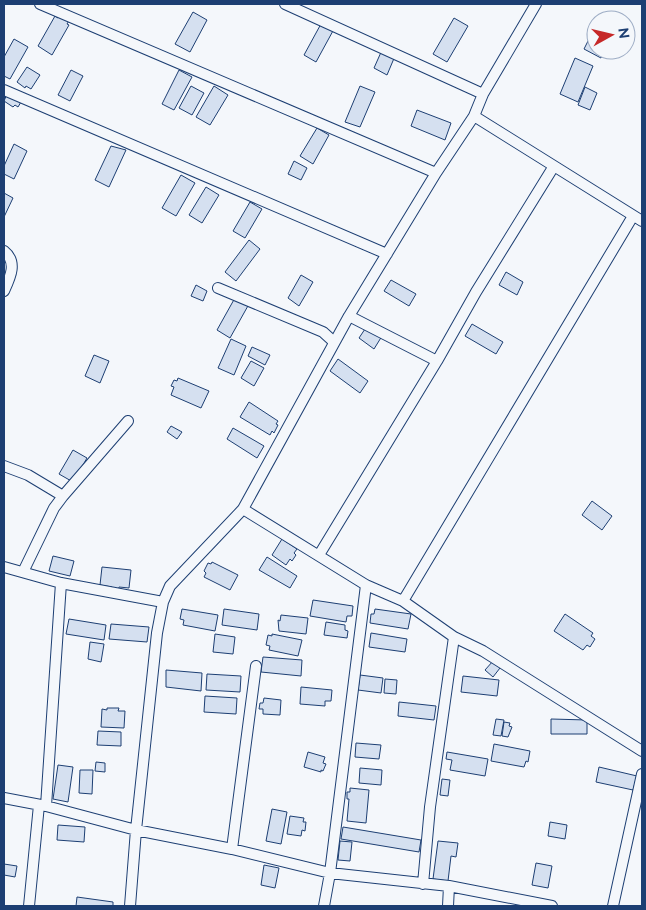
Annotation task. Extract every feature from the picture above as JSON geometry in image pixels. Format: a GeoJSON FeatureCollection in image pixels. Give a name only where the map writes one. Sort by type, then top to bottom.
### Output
{"type":"FeatureCollection","features":[{"type":"Feature","properties":{"kind":"street"},"geometry":{"type":"LineString","coordinates":[[40,4],[436,173]]}},
{"type":"Feature","properties":{"kind":"street"},"geometry":{"type":"LineString","coordinates":[[285,4],[483,94]]}},
{"type":"Feature","properties":{"kind":"street"},"geometry":{"type":"LineString","coordinates":[[130,906],[136,830],[157,633],[163,602],[170,586],[243,508],[349,316],[436,173],[474,116],[483,94],[536,4]]}},
{"type":"Feature","properties":{"kind":"street"},"geometry":{"type":"LineString","coordinates":[[4,90],[387,254]]}},
{"type":"Feature","properties":{"kind":"street"},"geometry":{"type":"LineString","coordinates":[[403,601],[638,218],[474,116]]}},
{"type":"Feature","properties":{"kind":"street"},"geometry":{"type":"LineString","coordinates":[[319,555],[554,166]]}},
{"type":"Feature","properties":{"kind":"street"},"geometry":{"type":"LineString","coordinates":[[4,250],[9,256],[12,269],[4,291]]}},
{"type":"Feature","properties":{"kind":"street"},"geometry":{"type":"LineString","coordinates":[[218,288],[316,329],[334,342]]}},
{"type":"Feature","properties":{"kind":"street"},"geometry":{"type":"LineString","coordinates":[[349,316],[437,361]]}},
{"type":"Feature","properties":{"kind":"street"},"geometry":{"type":"LineString","coordinates":[[23,572],[54,508],[128,421]]}},
{"type":"Feature","properties":{"kind":"street"},"geometry":{"type":"LineString","coordinates":[[4,466],[28,475],[63,496]]}},
{"type":"Feature","properties":{"kind":"street"},"geometry":{"type":"LineString","coordinates":[[243,508],[366,585],[403,601],[454,637],[482,651],[642,751]]}},
{"type":"Feature","properties":{"kind":"street"},"geometry":{"type":"LineString","coordinates":[[4,567],[61,583],[163,602]]}},
{"type":"Feature","properties":{"kind":"street"},"geometry":{"type":"LineString","coordinates":[[28,906],[43,805],[61,583]]}},
{"type":"Feature","properties":{"kind":"street"},"geometry":{"type":"LineString","coordinates":[[324,906],[330,872],[366,585]]}},
{"type":"Feature","properties":{"kind":"street"},"geometry":{"type":"LineString","coordinates":[[422,884],[430,808],[454,637]]}},
{"type":"Feature","properties":{"kind":"street"},"geometry":{"type":"LineString","coordinates":[[232,849],[256,666]]}},
{"type":"Feature","properties":{"kind":"street"},"geometry":{"type":"LineString","coordinates":[[613,906],[642,774]]}},
{"type":"Feature","properties":{"kind":"street"},"geometry":{"type":"LineString","coordinates":[[4,798],[43,805],[136,830],[232,849],[330,872],[449,886],[549,906]]}},
{"type":"Feature","properties":{"kind":"street"},"geometry":{"type":"LineString","coordinates":[[448,906],[449,886]]}},
{"type":"Feature","properties":{"kind":"building"},"geometry":{"type":"Polygon","coordinates":[[[193,12],[207,20],[190,52],[175,44],[193,12]]]}},
{"type":"Feature","properties":{"kind":"building"},"geometry":{"type":"Polygon","coordinates":[[[61,13],[70,19],[67,24],[69,25],[52,55],[38,46],[55,16],[58,18],[61,13]]]}},
{"type":"Feature","properties":{"kind":"building"},"geometry":{"type":"Polygon","coordinates":[[[454,18],[468,26],[447,62],[433,54],[454,18]]]}},
{"type":"Feature","properties":{"kind":"building"},"geometry":{"type":"Polygon","coordinates":[[[322,22],[334,29],[316,62],[304,55],[322,22]]]}},
{"type":"Feature","properties":{"kind":"building"},"geometry":{"type":"Polygon","coordinates":[[[14,39],[28,47],[10,79],[4,76],[4,57],[14,39]]]}},
{"type":"Feature","properties":{"kind":"building"},"geometry":{"type":"Polygon","coordinates":[[[382,50],[395,56],[387,75],[374,68],[382,50]]]}},
{"type":"Feature","properties":{"kind":"building"},"geometry":{"type":"Polygon","coordinates":[[[575,58],[593,66],[578,102],[560,94],[575,58]]]}},
{"type":"Feature","properties":{"kind":"building"},"geometry":{"type":"Polygon","coordinates":[[[27,67],[40,75],[31,89],[26,86],[25,88],[17,82],[27,67]]]}},
{"type":"Feature","properties":{"kind":"building"},"geometry":{"type":"Polygon","coordinates":[[[71,70],[83,76],[70,101],[58,95],[71,70]]]}},
{"type":"Feature","properties":{"kind":"building"},"geometry":{"type":"Polygon","coordinates":[[[179,70],[192,77],[174,110],[162,104],[179,70]]]}},
{"type":"Feature","properties":{"kind":"building"},"geometry":{"type":"Polygon","coordinates":[[[191,86],[204,93],[192,115],[179,108],[191,86]]]}},
{"type":"Feature","properties":{"kind":"building"},"geometry":{"type":"Polygon","coordinates":[[[214,86],[228,95],[210,125],[196,117],[214,86]]]}},
{"type":"Feature","properties":{"kind":"building"},"geometry":{"type":"Polygon","coordinates":[[[360,86],[375,92],[360,127],[345,122],[360,86]]]}},
{"type":"Feature","properties":{"kind":"building"},"geometry":{"type":"Polygon","coordinates":[[[585,87],[597,93],[590,110],[578,105],[585,87]]]}},
{"type":"Feature","properties":{"kind":"building"},"geometry":{"type":"Polygon","coordinates":[[[7,94],[21,102],[18,107],[15,105],[13,107],[4,101],[7,94]]]}},
{"type":"Feature","properties":{"kind":"building"},"geometry":{"type":"Polygon","coordinates":[[[417,110],[451,123],[445,140],[411,126],[417,110]]]}},
{"type":"Feature","properties":{"kind":"building"},"geometry":{"type":"Polygon","coordinates":[[[317,128],[329,135],[313,164],[300,156],[317,128]]]}},
{"type":"Feature","properties":{"kind":"building"},"geometry":{"type":"Polygon","coordinates":[[[14,144],[27,151],[14,179],[4,174],[4,166],[14,144]]]}},
{"type":"Feature","properties":{"kind":"building"},"geometry":{"type":"Polygon","coordinates":[[[111,146],[126,150],[109,187],[95,180],[111,146]]]}},
{"type":"Feature","properties":{"kind":"building"},"geometry":{"type":"Polygon","coordinates":[[[294,161],[307,168],[301,180],[288,174],[294,161]]]}},
{"type":"Feature","properties":{"kind":"building"},"geometry":{"type":"Polygon","coordinates":[[[181,175],[195,183],[176,216],[162,208],[181,175]]]}},
{"type":"Feature","properties":{"kind":"building"},"geometry":{"type":"Polygon","coordinates":[[[206,187],[219,195],[202,223],[189,215],[206,187]]]}},
{"type":"Feature","properties":{"kind":"building"},"geometry":{"type":"Polygon","coordinates":[[[4,193],[13,198],[4,217],[4,193]]]}},
{"type":"Feature","properties":{"kind":"building"},"geometry":{"type":"Polygon","coordinates":[[[250,202],[262,209],[245,238],[233,231],[250,202]]]}},
{"type":"Feature","properties":{"kind":"building"},"geometry":{"type":"Polygon","coordinates":[[[249,240],[260,249],[236,281],[225,272],[249,240]]]}},
{"type":"Feature","properties":{"kind":"building"},"geometry":{"type":"Polygon","coordinates":[[[506,272],[523,282],[517,295],[499,285],[506,272]]]}},
{"type":"Feature","properties":{"kind":"building"},"geometry":{"type":"Polygon","coordinates":[[[301,275],[313,282],[299,306],[288,298],[301,275]]]}},
{"type":"Feature","properties":{"kind":"building"},"geometry":{"type":"Polygon","coordinates":[[[391,280],[416,294],[409,306],[384,291],[391,280]]]}},
{"type":"Feature","properties":{"kind":"building"},"geometry":{"type":"Polygon","coordinates":[[[196,285],[207,291],[203,301],[191,296],[196,285]]]}},
{"type":"Feature","properties":{"kind":"building"},"geometry":{"type":"Polygon","coordinates":[[[236,296],[249,304],[230,338],[217,330],[236,296]]]}},
{"type":"Feature","properties":{"kind":"building"},"geometry":{"type":"Polygon","coordinates":[[[472,324],[503,342],[496,354],[465,336],[472,324]]]}},
{"type":"Feature","properties":{"kind":"building"},"geometry":{"type":"Polygon","coordinates":[[[367,326],[382,336],[374,349],[359,338],[367,326]]]}},
{"type":"Feature","properties":{"kind":"building"},"geometry":{"type":"Polygon","coordinates":[[[231,339],[246,346],[234,375],[218,368],[231,339]]]}},
{"type":"Feature","properties":{"kind":"building"},"geometry":{"type":"Polygon","coordinates":[[[252,347],[270,355],[265,365],[248,356],[252,347]]]}},
{"type":"Feature","properties":{"kind":"building"},"geometry":{"type":"Polygon","coordinates":[[[94,355],[109,361],[100,383],[85,376],[94,355]]]}},
{"type":"Feature","properties":{"kind":"building"},"geometry":{"type":"Polygon","coordinates":[[[338,359],[368,381],[360,393],[330,371],[338,359]]]}},
{"type":"Feature","properties":{"kind":"building"},"geometry":{"type":"Polygon","coordinates":[[[251,361],[264,368],[254,386],[241,378],[251,361]]]}},
{"type":"Feature","properties":{"kind":"building"},"geometry":{"type":"Polygon","coordinates":[[[178,378],[209,391],[201,408],[171,395],[174,387],[171,386],[174,380],[177,381],[178,378]]]}},
{"type":"Feature","properties":{"kind":"building"},"geometry":{"type":"Polygon","coordinates":[[[249,402],[278,421],[274,433],[272,431],[270,435],[240,417],[249,402]]]}},
{"type":"Feature","properties":{"kind":"building"},"geometry":{"type":"Polygon","coordinates":[[[171,426],[182,432],[177,439],[167,432],[171,426]]]}},
{"type":"Feature","properties":{"kind":"building"},"geometry":{"type":"Polygon","coordinates":[[[233,428],[264,446],[257,458],[227,439],[233,428]]]}},
{"type":"Feature","properties":{"kind":"building"},"geometry":{"type":"Polygon","coordinates":[[[73,450],[87,458],[73,482],[59,474],[73,450]]]}},
{"type":"Feature","properties":{"kind":"building"},"geometry":{"type":"Polygon","coordinates":[[[592,501],[612,516],[602,530],[582,515],[592,501]]]}},
{"type":"Feature","properties":{"kind":"building"},"geometry":{"type":"Polygon","coordinates":[[[282,539],[297,549],[292,561],[290,559],[286,565],[272,555],[282,539]]]}},
{"type":"Feature","properties":{"kind":"building"},"geometry":{"type":"Polygon","coordinates":[[[53,556],[74,561],[70,576],[49,571],[53,556]]]}},
{"type":"Feature","properties":{"kind":"building"},"geometry":{"type":"Polygon","coordinates":[[[267,557],[297,576],[290,588],[259,570],[267,557]]]}},
{"type":"Feature","properties":{"kind":"building"},"geometry":{"type":"Polygon","coordinates":[[[212,562],[238,575],[230,590],[204,577],[206,573],[204,571],[208,563],[211,564],[212,562]]]}},
{"type":"Feature","properties":{"kind":"building"},"geometry":{"type":"Polygon","coordinates":[[[102,567],[131,570],[129,588],[119,587],[118,591],[111,590],[112,587],[100,585],[102,567]]]}},
{"type":"Feature","properties":{"kind":"building"},"geometry":{"type":"Polygon","coordinates":[[[313,600],[353,606],[352,616],[347,616],[346,622],[310,616],[313,600]]]}},
{"type":"Feature","properties":{"kind":"building"},"geometry":{"type":"Polygon","coordinates":[[[182,609],[218,615],[215,631],[183,625],[184,620],[180,619],[182,609]]]}},
{"type":"Feature","properties":{"kind":"building"},"geometry":{"type":"Polygon","coordinates":[[[224,609],[259,614],[257,630],[222,625],[224,609]]]}},
{"type":"Feature","properties":{"kind":"building"},"geometry":{"type":"Polygon","coordinates":[[[375,609],[411,614],[408,629],[370,623],[371,614],[374,614],[375,609]]]}},
{"type":"Feature","properties":{"kind":"building"},"geometry":{"type":"Polygon","coordinates":[[[565,614],[593,633],[591,636],[595,639],[590,647],[587,645],[583,650],[554,631],[565,614]]]}},
{"type":"Feature","properties":{"kind":"building"},"geometry":{"type":"Polygon","coordinates":[[[281,615],[308,618],[306,634],[279,631],[278,620],[280,621],[281,615]]]}},
{"type":"Feature","properties":{"kind":"building"},"geometry":{"type":"Polygon","coordinates":[[[69,619],[106,625],[104,640],[66,634],[69,619]]]}},
{"type":"Feature","properties":{"kind":"building"},"geometry":{"type":"Polygon","coordinates":[[[326,622],[345,625],[345,630],[348,631],[347,638],[324,635],[326,622]]]}},
{"type":"Feature","properties":{"kind":"building"},"geometry":{"type":"Polygon","coordinates":[[[111,624],[149,627],[147,642],[109,639],[111,624]]]}},
{"type":"Feature","properties":{"kind":"building"},"geometry":{"type":"Polygon","coordinates":[[[371,633],[407,639],[405,652],[369,647],[371,633]]]}},
{"type":"Feature","properties":{"kind":"building"},"geometry":{"type":"Polygon","coordinates":[[[215,634],[235,637],[233,654],[213,652],[215,634]]]}},
{"type":"Feature","properties":{"kind":"building"},"geometry":{"type":"Polygon","coordinates":[[[272,634],[302,640],[298,656],[269,650],[270,646],[266,645],[268,635],[272,636],[272,634]]]}},
{"type":"Feature","properties":{"kind":"building"},"geometry":{"type":"Polygon","coordinates":[[[90,642],[104,644],[101,662],[88,659],[90,642]]]}},
{"type":"Feature","properties":{"kind":"building"},"geometry":{"type":"Polygon","coordinates":[[[263,657],[302,660],[301,676],[261,672],[263,657]]]}},
{"type":"Feature","properties":{"kind":"building"},"geometry":{"type":"Polygon","coordinates":[[[493,661],[500,668],[493,677],[485,670],[493,661]]]}},
{"type":"Feature","properties":{"kind":"building"},"geometry":{"type":"Polygon","coordinates":[[[166,670],[202,673],[201,691],[166,687],[166,670]]]}},
{"type":"Feature","properties":{"kind":"building"},"geometry":{"type":"Polygon","coordinates":[[[207,674],[241,676],[240,692],[206,690],[207,674]]]}},
{"type":"Feature","properties":{"kind":"building"},"geometry":{"type":"Polygon","coordinates":[[[360,675],[383,678],[381,693],[358,690],[360,675]]]}},
{"type":"Feature","properties":{"kind":"building"},"geometry":{"type":"Polygon","coordinates":[[[463,676],[499,680],[497,696],[461,692],[463,676]]]}},
{"type":"Feature","properties":{"kind":"building"},"geometry":{"type":"Polygon","coordinates":[[[385,679],[397,680],[396,694],[384,693],[385,679]]]}},
{"type":"Feature","properties":{"kind":"building"},"geometry":{"type":"Polygon","coordinates":[[[301,687],[332,690],[331,701],[325,701],[325,706],[300,704],[301,687]]]}},
{"type":"Feature","properties":{"kind":"building"},"geometry":{"type":"Polygon","coordinates":[[[205,696],[237,698],[236,714],[204,712],[205,696]]]}},
{"type":"Feature","properties":{"kind":"building"},"geometry":{"type":"Polygon","coordinates":[[[264,698],[281,700],[280,715],[263,714],[263,709],[259,709],[260,703],[263,703],[264,698]]]}},
{"type":"Feature","properties":{"kind":"building"},"geometry":{"type":"Polygon","coordinates":[[[399,702],[436,706],[434,720],[398,716],[399,702]]]}},
{"type":"Feature","properties":{"kind":"building"},"geometry":{"type":"Polygon","coordinates":[[[107,708],[119,708],[118,711],[125,711],[124,728],[101,727],[102,709],[107,710],[107,708]]]}},
{"type":"Feature","properties":{"kind":"building"},"geometry":{"type":"Polygon","coordinates":[[[496,719],[504,720],[501,736],[493,735],[496,719]]]}},
{"type":"Feature","properties":{"kind":"building"},"geometry":{"type":"Polygon","coordinates":[[[551,719],[587,720],[587,734],[551,734],[551,719]]]}},
{"type":"Feature","properties":{"kind":"building"},"geometry":{"type":"Polygon","coordinates":[[[504,722],[510,723],[509,726],[512,727],[508,737],[502,736],[504,722]]]}},
{"type":"Feature","properties":{"kind":"building"},"geometry":{"type":"Polygon","coordinates":[[[98,731],[121,732],[121,746],[97,745],[98,731]]]}},
{"type":"Feature","properties":{"kind":"building"},"geometry":{"type":"Polygon","coordinates":[[[356,743],[381,745],[379,759],[355,757],[356,743]]]}},
{"type":"Feature","properties":{"kind":"building"},"geometry":{"type":"Polygon","coordinates":[[[494,744],[530,751],[528,762],[526,761],[524,767],[491,761],[494,744]]]}},
{"type":"Feature","properties":{"kind":"building"},"geometry":{"type":"Polygon","coordinates":[[[308,752],[325,757],[323,763],[326,764],[323,771],[304,767],[308,752]]]}},
{"type":"Feature","properties":{"kind":"building"},"geometry":{"type":"Polygon","coordinates":[[[447,752],[488,759],[485,776],[450,770],[452,760],[446,759],[447,752]]]}},
{"type":"Feature","properties":{"kind":"building"},"geometry":{"type":"Polygon","coordinates":[[[96,762],[105,763],[105,772],[95,771],[96,762]]]}},
{"type":"Feature","properties":{"kind":"building"},"geometry":{"type":"Polygon","coordinates":[[[58,765],[73,767],[68,802],[53,799],[58,765]]]}},
{"type":"Feature","properties":{"kind":"building"},"geometry":{"type":"Polygon","coordinates":[[[599,767],[637,776],[633,790],[596,782],[599,767]]]}},
{"type":"Feature","properties":{"kind":"building"},"geometry":{"type":"Polygon","coordinates":[[[360,768],[382,770],[381,785],[359,783],[360,768]]]}},
{"type":"Feature","properties":{"kind":"building"},"geometry":{"type":"Polygon","coordinates":[[[80,770],[93,770],[92,794],[79,793],[80,770]]]}},
{"type":"Feature","properties":{"kind":"building"},"geometry":{"type":"Polygon","coordinates":[[[442,779],[450,780],[448,796],[440,795],[442,779]]]}},
{"type":"Feature","properties":{"kind":"building"},"geometry":{"type":"Polygon","coordinates":[[[350,788],[369,790],[366,823],[347,821],[349,799],[347,799],[347,792],[350,792],[350,788]]]}},
{"type":"Feature","properties":{"kind":"building"},"geometry":{"type":"Polygon","coordinates":[[[272,809],[287,812],[281,844],[266,841],[272,809]]]}},
{"type":"Feature","properties":{"kind":"building"},"geometry":{"type":"Polygon","coordinates":[[[290,816],[304,818],[303,822],[306,822],[305,831],[302,830],[301,836],[287,834],[290,816]]]}},
{"type":"Feature","properties":{"kind":"building"},"geometry":{"type":"Polygon","coordinates":[[[550,822],[567,825],[565,839],[548,836],[550,822]]]}},
{"type":"Feature","properties":{"kind":"building"},"geometry":{"type":"Polygon","coordinates":[[[58,825],[85,827],[84,842],[57,840],[58,825]]]}},
{"type":"Feature","properties":{"kind":"building"},"geometry":{"type":"Polygon","coordinates":[[[343,827],[421,840],[419,852],[341,839],[343,827]]]}},
{"type":"Feature","properties":{"kind":"building"},"geometry":{"type":"Polygon","coordinates":[[[340,841],[352,842],[350,861],[338,860],[340,841]]]}},
{"type":"Feature","properties":{"kind":"building"},"geometry":{"type":"Polygon","coordinates":[[[438,841],[458,843],[456,857],[451,856],[448,881],[433,879],[438,841]]]}},
{"type":"Feature","properties":{"kind":"building"},"geometry":{"type":"Polygon","coordinates":[[[536,863],[552,866],[548,888],[532,885],[536,863]]]}},
{"type":"Feature","properties":{"kind":"building"},"geometry":{"type":"Polygon","coordinates":[[[4,864],[17,866],[15,877],[4,875],[4,864]]]}},
{"type":"Feature","properties":{"kind":"building"},"geometry":{"type":"Polygon","coordinates":[[[264,865],[279,868],[275,888],[261,885],[264,865]]]}},
{"type":"Feature","properties":{"kind":"building"},"geometry":{"type":"Polygon","coordinates":[[[77,897],[113,902],[113,906],[76,906],[77,897]]]}}]}
